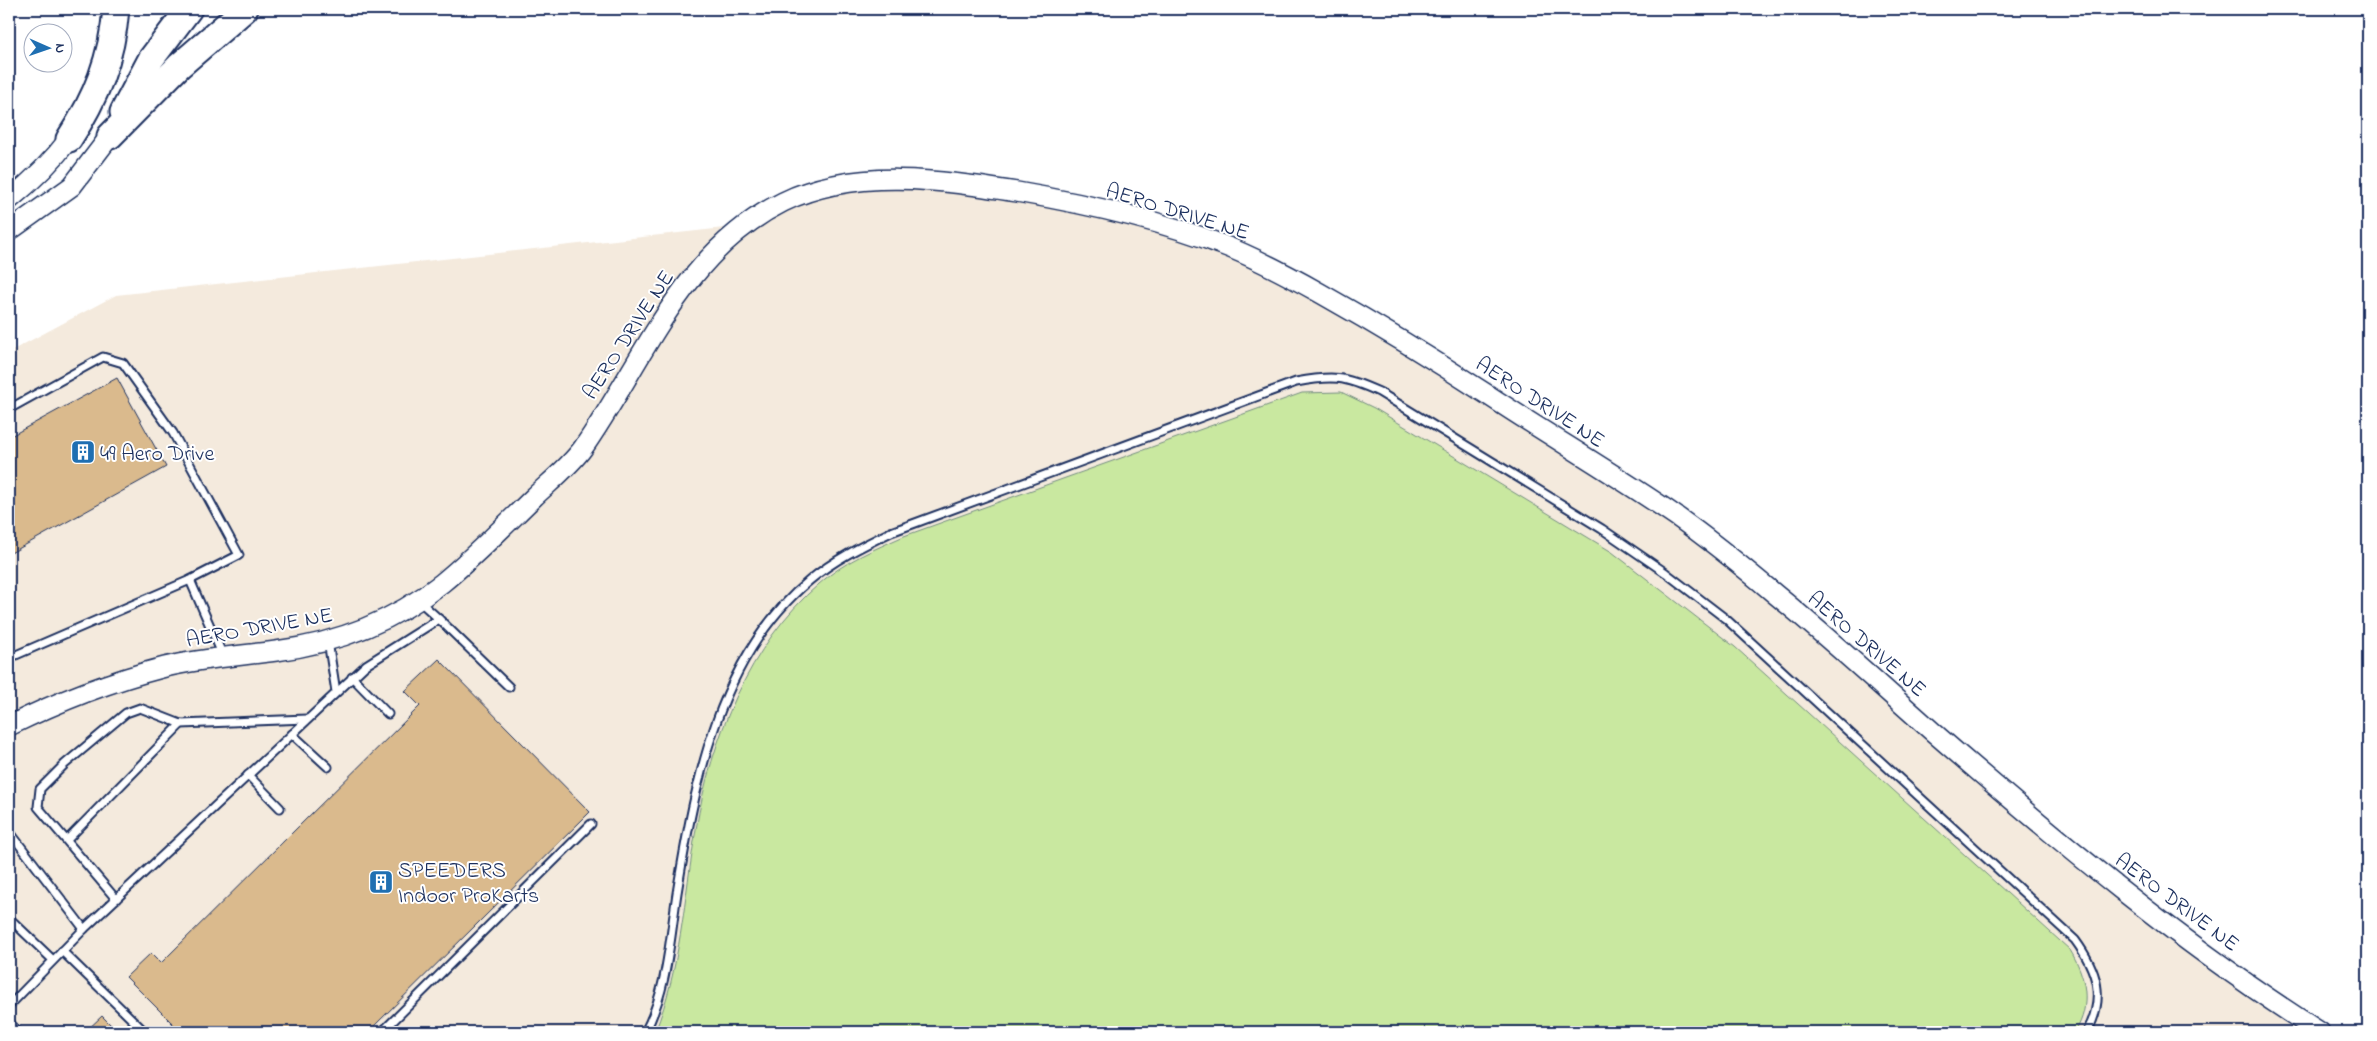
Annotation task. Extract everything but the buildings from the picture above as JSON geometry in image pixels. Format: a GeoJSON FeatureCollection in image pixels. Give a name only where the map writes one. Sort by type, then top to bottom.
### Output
{"type":"FeatureCollection","features":[{"type":"Feature","properties":{"kind":"highway"},"geometry":{"type":"LineString","coordinates":[[69,139],[86,113],[99,87],[110,55],[116,9]]}},
{"type":"Feature","properties":{"kind":"highway"},"geometry":{"type":"LineString","coordinates":[[110,136],[151,59],[189,9]]}},
{"type":"Feature","properties":{"kind":"highway"},"geometry":{"type":"LineString","coordinates":[[110,136],[179,66],[245,9]]}},
{"type":"Feature","properties":{"kind":"street"},"geometry":{"type":"LineString","coordinates":[[9,231],[72,186],[110,136]]}},
{"type":"Feature","properties":{"kind":"street"},"geometry":{"type":"LineString","coordinates":[[9,200],[47,166],[69,139]]}},
{"type":"Feature","properties":{"kind":"street","name":"AERO DRIVE NE"},"geometry":{"type":"LineString","coordinates":[[9,726],[42,710],[107,684],[169,666],[223,656],[281,651],[328,641],[364,630],[398,614],[442,582],[578,455],[630,374],[669,307],[699,268],[742,226],[788,200],[841,183],[904,179],[983,187],[1055,199],[1157,224],[1219,243],[1276,269],[1360,316],[1462,378],[1681,520],[1779,597],[1934,732],[2126,893],[2217,961],[2320,1032]]}},
{"type":"Feature","properties":{"kind":"lane"},"geometry":{"type":"LineString","coordinates":[[9,409],[103,357],[123,363],[173,433],[240,555],[190,580],[9,658]]}},
{"type":"Feature","properties":{"kind":"lane"},"geometry":{"type":"LineString","coordinates":[[645,1032],[664,978],[689,822],[698,778],[712,734],[728,692],[751,650],[778,612],[809,580],[848,552],[890,532],[1296,382],[1322,377],[1351,379],[1378,392],[1602,529],[1666,572],[1726,619],[2075,940],[2090,961],[2098,989],[2096,1017],[2087,1032]]}},
{"type":"Feature","properties":{"kind":"lane"},"geometry":{"type":"LineString","coordinates":[[190,580],[223,656]]}},
{"type":"Feature","properties":{"kind":"lane"},"geometry":{"type":"LineString","coordinates":[[418,600],[509,687]]}},
{"type":"Feature","properties":{"kind":"lane"},"geometry":{"type":"LineString","coordinates":[[9,1006],[84,929],[352,677],[366,665],[439,620]]}},
{"type":"Feature","properties":{"kind":"lane"},"geometry":{"type":"LineString","coordinates":[[328,641],[336,692]]}},
{"type":"Feature","properties":{"kind":"lane"},"geometry":{"type":"LineString","coordinates":[[352,677],[388,714]]}},
{"type":"Feature","properties":{"kind":"lane"},"geometry":{"type":"LineString","coordinates":[[116,899],[38,807],[40,789],[65,764],[126,713],[140,708],[181,724],[307,720]]}},
{"type":"Feature","properties":{"kind":"lane"},"geometry":{"type":"LineString","coordinates":[[66,840],[181,724]]}},
{"type":"Feature","properties":{"kind":"lane"},"geometry":{"type":"LineString","coordinates":[[292,734],[328,766]]}},
{"type":"Feature","properties":{"kind":"lane"},"geometry":{"type":"LineString","coordinates":[[248,774],[280,808]]}},
{"type":"Feature","properties":{"kind":"lane"},"geometry":{"type":"LineString","coordinates":[[382,1032],[591,824]]}},
{"type":"Feature","properties":{"kind":"lane"},"geometry":{"type":"LineString","coordinates":[[9,831],[84,929]]}},
{"type":"Feature","properties":{"kind":"lane"},"geometry":{"type":"LineString","coordinates":[[9,918],[54,960]]}},
{"type":"Feature","properties":{"kind":"lane"},"geometry":{"type":"LineString","coordinates":[[62,951],[145,1032]]}},
{"type":"Feature","properties":{"kind":"lane"},"geometry":{"type":"LineString","coordinates":[[9,1022],[18,1032]]}},
{"type":"Feature","properties":{"kind":"shaded area"},"geometry":{"type":"Polygon","coordinates":[[[904,179],[1055,199],[1219,243],[1535,425],[1839,648],[2268,997],[2328,1032],[9,1032],[9,352],[116,295],[742,226],[788,200],[904,179]]]}},
{"type":"Feature","properties":{"kind":"green space"},"geometry":{"type":"Polygon","coordinates":[[[1341,392],[1374,408],[1612,552],[1735,647],[2070,950],[2080,970],[2085,991],[2084,1011],[2075,1032],[655,1032],[671,983],[681,932],[696,829],[703,795],[723,728],[753,664],[772,635],[794,608],[819,584],[838,569],[904,536],[1302,393],[1341,392]]]}},
{"type":"Feature","properties":{"kind":"place","name":"49 Aero Drive"},"geometry":{"type":"Point","coordinates":[83,452]}},
{"type":"Feature","properties":{"kind":"place","name":"SPEEDERS Indoor ProKarts"},"geometry":{"type":"Point","coordinates":[381,882]}}]}
